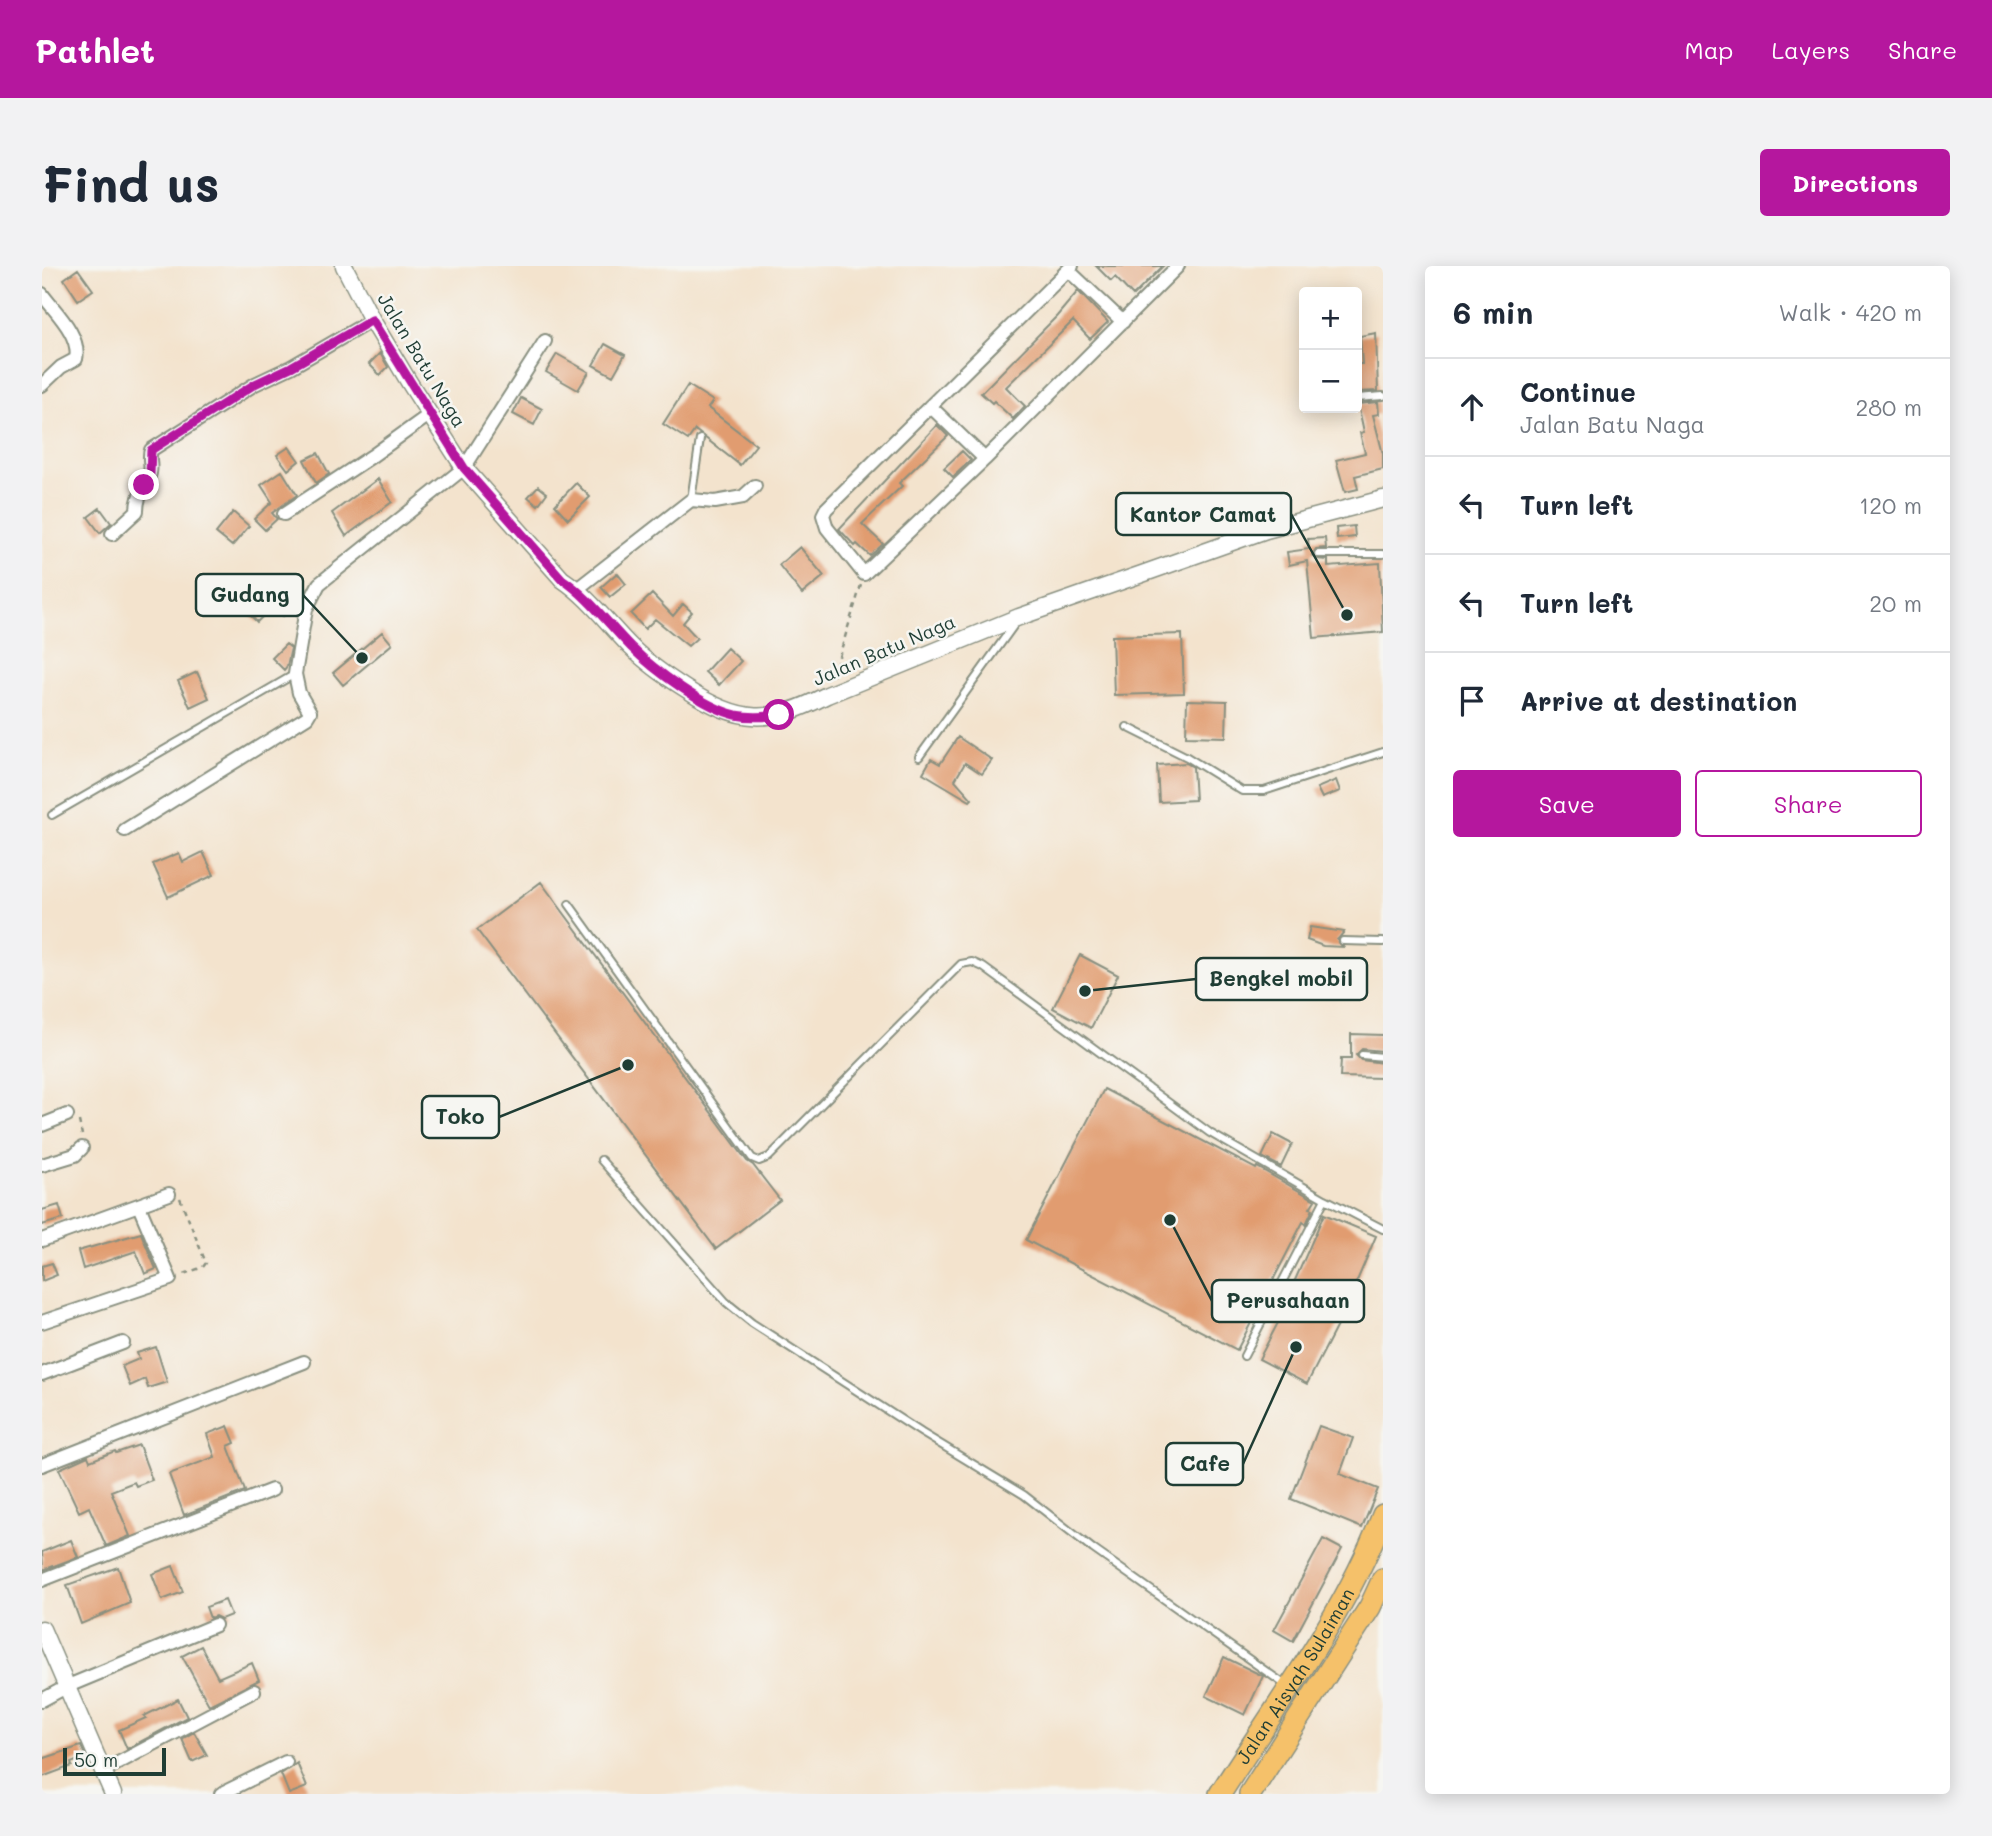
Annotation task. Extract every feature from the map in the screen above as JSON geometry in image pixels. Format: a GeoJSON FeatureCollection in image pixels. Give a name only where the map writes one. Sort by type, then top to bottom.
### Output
{"type":"FeatureCollection","features":[{"type":"Feature","properties":{"kind":"highway","name":"Jalan Aisyah Sulaiman"},"geometry":{"type":"LineString","coordinates":[[1220,1794],[1348,1591],[1370,1549],[1383,1515]]}},
{"type":"Feature","properties":{"kind":"highway","name":"Jalan Aisyah Sulaiman"},"geometry":{"type":"LineString","coordinates":[[1250,1794],[1370,1607],[1383,1579]]}},
{"type":"Feature","properties":{"kind":"street","name":"Jalan Batu Naga"},"geometry":{"type":"LineString","coordinates":[[344,266],[372,320],[464,468],[562,579],[578,589],[632,648],[663,674],[706,702],[732,714],[763,717],[800,710],[827,695],[1019,617],[1266,530],[1383,499]]}},
{"type":"Feature","properties":{"kind":"street"},"geometry":{"type":"LineString","coordinates":[[1122,322],[1070,268],[826,509],[823,515],[827,528],[864,575],[985,459],[1122,322],[1178,266]]}},
{"type":"Feature","properties":{"kind":"street"},"geometry":{"type":"LineString","coordinates":[[42,294],[74,337],[78,349],[76,359],[61,367],[42,384]]}},
{"type":"Feature","properties":{"kind":"street"},"geometry":{"type":"LineString","coordinates":[[113,534],[136,511],[137,496],[150,474],[151,450],[255,384],[291,367],[372,320]]}},
{"type":"Feature","properties":{"kind":"street"},"geometry":{"type":"LineString","coordinates":[[125,830],[307,717],[310,712],[299,693],[295,674],[306,608],[319,584],[464,468],[545,341]]}},
{"type":"Feature","properties":{"kind":"street"},"geometry":{"type":"LineString","coordinates":[[930,406],[985,459]]}},
{"type":"Feature","properties":{"kind":"street"},"geometry":{"type":"LineString","coordinates":[[284,514],[429,415]]}},
{"type":"Feature","properties":{"kind":"street"},"geometry":{"type":"LineString","coordinates":[[578,589],[691,500],[715,502],[743,497],[755,486]]}},
{"type":"Feature","properties":{"kind":"street"},"geometry":{"type":"LineString","coordinates":[[42,1125],[67,1115]]}},
{"type":"Feature","properties":{"kind":"street"},"geometry":{"type":"LineString","coordinates":[[42,1165],[75,1155],[82,1148]]}},
{"type":"Feature","properties":{"kind":"street"},"geometry":{"type":"LineString","coordinates":[[42,1240],[169,1194]]}},
{"type":"Feature","properties":{"kind":"street"},"geometry":{"type":"LineString","coordinates":[[42,1322],[170,1279],[139,1206]]}},
{"type":"Feature","properties":{"kind":"street"},"geometry":{"type":"LineString","coordinates":[[42,1374],[123,1343]]}},
{"type":"Feature","properties":{"kind":"street"},"geometry":{"type":"LineString","coordinates":[[42,1465],[304,1362]]}},
{"type":"Feature","properties":{"kind":"street"},"geometry":{"type":"LineString","coordinates":[[42,1580],[271,1490]]}},
{"type":"Feature","properties":{"kind":"street"},"geometry":{"type":"LineString","coordinates":[[42,1700],[68,1686],[215,1625]]}},
{"type":"Feature","properties":{"kind":"street"},"geometry":{"type":"LineString","coordinates":[[42,1629],[113,1794]]}},
{"type":"Feature","properties":{"kind":"street"},"geometry":{"type":"LineString","coordinates":[[103,1772],[254,1691]]}},
{"type":"Feature","properties":{"kind":"street"},"geometry":{"type":"LineString","coordinates":[[221,1794],[286,1762]]}},
{"type":"Feature","properties":{"kind":"lane"},"geometry":{"type":"LineString","coordinates":[[1362,398],[1383,396]]}},
{"type":"Feature","properties":{"kind":"lane"},"geometry":{"type":"LineString","coordinates":[[691,500],[700,439]]}},
{"type":"Feature","properties":{"kind":"lane"},"geometry":{"type":"LineString","coordinates":[[1318,554],[1383,554]]}},
{"type":"Feature","properties":{"kind":"lane"},"geometry":{"type":"LineString","coordinates":[[919,757],[1019,617]]}},
{"type":"Feature","properties":{"kind":"lane"},"geometry":{"type":"LineString","coordinates":[[52,815],[295,674]]}},
{"type":"Feature","properties":{"kind":"lane"},"geometry":{"type":"LineString","coordinates":[[1127,727],[1187,757],[1242,791],[1264,791],[1383,751]]}},
{"type":"Feature","properties":{"kind":"lane"},"geometry":{"type":"LineString","coordinates":[[569,904],[747,1153],[759,1161],[769,1157],[961,964],[972,962],[984,967],[1210,1133],[1383,1229]]}},
{"type":"Feature","properties":{"kind":"lane"},"geometry":{"type":"LineString","coordinates":[[1343,941],[1383,942]]}},
{"type":"Feature","properties":{"kind":"lane"},"geometry":{"type":"LineString","coordinates":[[1362,1055],[1383,1057]]}},
{"type":"Feature","properties":{"kind":"lane"},"geometry":{"type":"LineString","coordinates":[[601,1160],[726,1303],[752,1323],[922,1433],[1024,1495],[1093,1549],[1288,1687]]}},
{"type":"Feature","properties":{"kind":"lane"},"geometry":{"type":"LineString","coordinates":[[1244,1356],[1325,1199]]}},
{"type":"Feature","properties":{"kind":"path"},"geometry":{"type":"LineString","coordinates":[[827,695],[864,575]]}},
{"type":"Feature","properties":{"kind":"path"},"geometry":{"type":"LineString","coordinates":[[67,1115],[75,1115],[78,1118],[82,1148]]}},
{"type":"Feature","properties":{"kind":"path"},"geometry":{"type":"LineString","coordinates":[[169,1194],[175,1192],[179,1196],[206,1263],[203,1267],[170,1279]]}},
{"type":"Feature","properties":{"kind":"building"},"geometry":{"type":"Polygon","coordinates":[[[1096,266],[1163,266],[1133,296],[1115,277],[1111,281],[1096,266]]]}},
{"type":"Feature","properties":{"kind":"building"},"geometry":{"type":"Polygon","coordinates":[[[78,269],[93,290],[78,300],[64,279],[78,269]]]}},
{"type":"Feature","properties":{"kind":"building"},"geometry":{"type":"Polygon","coordinates":[[[1078,291],[1108,322],[1090,339],[1073,321],[1006,387],[1025,406],[1013,419],[981,393],[1078,291]]]}},
{"type":"Feature","properties":{"kind":"building"},"geometry":{"type":"Polygon","coordinates":[[[1376,333],[1378,391],[1362,392],[1362,336],[1376,333]]]}},
{"type":"Feature","properties":{"kind":"building"},"geometry":{"type":"Polygon","coordinates":[[[605,344],[625,355],[613,376],[593,365],[605,344]]]}},
{"type":"Feature","properties":{"kind":"building"},"geometry":{"type":"Polygon","coordinates":[[[380,353],[388,367],[380,375],[369,364],[380,353]]]}},
{"type":"Feature","properties":{"kind":"building"},"geometry":{"type":"Polygon","coordinates":[[[557,354],[589,372],[578,390],[546,372],[557,354]]]}},
{"type":"Feature","properties":{"kind":"building"},"geometry":{"type":"Polygon","coordinates":[[[688,385],[713,401],[708,408],[756,445],[740,465],[695,430],[688,440],[663,424],[688,385]]]}},
{"type":"Feature","properties":{"kind":"building"},"geometry":{"type":"Polygon","coordinates":[[[521,398],[542,409],[534,425],[513,414],[521,398]]]}},
{"type":"Feature","properties":{"kind":"building"},"geometry":{"type":"Polygon","coordinates":[[[1378,402],[1379,414],[1373,415],[1383,454],[1383,469],[1355,476],[1358,489],[1345,492],[1336,460],[1365,453],[1360,433],[1364,432],[1360,413],[1362,404],[1378,402]]]}},
{"type":"Feature","properties":{"kind":"building"},"geometry":{"type":"Polygon","coordinates":[[[937,425],[948,436],[899,483],[902,486],[862,524],[883,544],[870,556],[857,544],[855,546],[839,529],[937,425]]]}},
{"type":"Feature","properties":{"kind":"building"},"geometry":{"type":"Polygon","coordinates":[[[289,447],[299,461],[288,470],[277,455],[289,447]]]}},
{"type":"Feature","properties":{"kind":"building"},"geometry":{"type":"Polygon","coordinates":[[[962,451],[971,460],[953,477],[944,468],[962,451]]]}},
{"type":"Feature","properties":{"kind":"building"},"geometry":{"type":"Polygon","coordinates":[[[318,453],[329,474],[316,483],[304,460],[318,453]]]}},
{"type":"Feature","properties":{"kind":"building"},"geometry":{"type":"Polygon","coordinates":[[[282,471],[297,495],[272,513],[277,519],[265,530],[254,519],[272,502],[261,485],[282,471]]]}},
{"type":"Feature","properties":{"kind":"building"},"geometry":{"type":"Polygon","coordinates":[[[378,479],[392,502],[346,536],[332,513],[378,479]]]}},
{"type":"Feature","properties":{"kind":"building"},"geometry":{"type":"Polygon","coordinates":[[[576,483],[590,497],[568,519],[555,505],[576,483]]]}},
{"type":"Feature","properties":{"kind":"building"},"geometry":{"type":"Polygon","coordinates":[[[538,486],[547,493],[538,505],[528,497],[538,486]]]}},
{"type":"Feature","properties":{"kind":"building"},"geometry":{"type":"Polygon","coordinates":[[[100,508],[111,523],[100,533],[88,517],[100,508]]]}},
{"type":"Feature","properties":{"kind":"building"},"geometry":{"type":"Polygon","coordinates":[[[233,512],[249,526],[232,546],[216,533],[233,512]]]}},
{"type":"Feature","properties":{"kind":"building"},"geometry":{"type":"Polygon","coordinates":[[[1354,526],[1355,537],[1337,539],[1336,528],[1354,526]]]}},
{"type":"Feature","properties":{"kind":"building"},"geometry":{"type":"Polygon","coordinates":[[[1325,538],[1326,548],[1316,549],[1312,555],[1316,559],[1328,560],[1328,567],[1380,563],[1383,632],[1314,638],[1307,561],[1289,565],[1287,552],[1309,549],[1308,539],[1325,538]]]}},
{"type":"Feature","properties":{"kind":"building"},"geometry":{"type":"Polygon","coordinates":[[[800,547],[824,576],[802,594],[779,565],[800,547]]]}},
{"type":"Feature","properties":{"kind":"building"},"geometry":{"type":"Polygon","coordinates":[[[617,573],[626,584],[610,597],[601,587],[617,573]]]}},
{"type":"Feature","properties":{"kind":"building"},"geometry":{"type":"Polygon","coordinates":[[[291,576],[304,593],[299,603],[283,616],[274,605],[257,622],[246,611],[258,599],[261,601],[291,576]]]}},
{"type":"Feature","properties":{"kind":"building"},"geometry":{"type":"Polygon","coordinates":[[[652,594],[673,616],[683,604],[692,612],[683,623],[697,638],[688,646],[655,619],[645,629],[631,614],[652,594]]]}},
{"type":"Feature","properties":{"kind":"building"},"geometry":{"type":"Polygon","coordinates":[[[382,632],[392,644],[343,685],[333,673],[382,632]]]}},
{"type":"Feature","properties":{"kind":"building"},"geometry":{"type":"Polygon","coordinates":[[[1182,634],[1184,693],[1114,695],[1112,636],[1182,634]]]}},
{"type":"Feature","properties":{"kind":"building"},"geometry":{"type":"Polygon","coordinates":[[[286,644],[291,648],[284,670],[272,658],[286,644]]]}},
{"type":"Feature","properties":{"kind":"building"},"geometry":{"type":"Polygon","coordinates":[[[727,648],[741,661],[719,685],[705,672],[727,648]]]}},
{"type":"Feature","properties":{"kind":"building"},"geometry":{"type":"Polygon","coordinates":[[[197,672],[209,698],[190,707],[178,681],[197,672]]]}},
{"type":"Feature","properties":{"kind":"building"},"geometry":{"type":"Polygon","coordinates":[[[1187,700],[1227,701],[1226,737],[1186,736],[1187,700]]]}},
{"type":"Feature","properties":{"kind":"building"},"geometry":{"type":"Polygon","coordinates":[[[958,737],[992,760],[982,774],[965,763],[955,780],[972,799],[970,801],[923,773],[931,759],[940,764],[958,737]]]}},
{"type":"Feature","properties":{"kind":"building"},"geometry":{"type":"Polygon","coordinates":[[[1186,763],[1193,767],[1195,800],[1159,802],[1157,765],[1186,763]]]}},
{"type":"Feature","properties":{"kind":"building"},"geometry":{"type":"Polygon","coordinates":[[[1336,780],[1340,791],[1322,798],[1317,788],[1336,780]]]}},
{"type":"Feature","properties":{"kind":"building"},"geometry":{"type":"Polygon","coordinates":[[[203,852],[214,875],[168,897],[153,864],[179,853],[183,862],[203,852]]]}},
{"type":"Feature","properties":{"kind":"building"},"geometry":{"type":"Polygon","coordinates":[[[541,882],[747,1161],[780,1200],[716,1249],[477,930],[541,882]]]}},
{"type":"Feature","properties":{"kind":"building"},"geometry":{"type":"Polygon","coordinates":[[[1310,927],[1344,932],[1337,940],[1343,947],[1323,946],[1307,940],[1310,927]]]}},
{"type":"Feature","properties":{"kind":"building"},"geometry":{"type":"Polygon","coordinates":[[[1080,955],[1118,975],[1091,1028],[1053,1008],[1080,955]]]}},
{"type":"Feature","properties":{"kind":"building"},"geometry":{"type":"Polygon","coordinates":[[[1351,1034],[1383,1035],[1383,1051],[1362,1049],[1356,1055],[1361,1060],[1383,1063],[1383,1078],[1340,1077],[1341,1059],[1351,1059],[1351,1034]]]}},
{"type":"Feature","properties":{"kind":"building"},"geometry":{"type":"Polygon","coordinates":[[[1104,1089],[1256,1169],[1257,1167],[1315,1200],[1306,1224],[1303,1222],[1237,1350],[1026,1240],[1104,1089]]]}},
{"type":"Feature","properties":{"kind":"building"},"geometry":{"type":"Polygon","coordinates":[[[1273,1134],[1292,1144],[1281,1167],[1262,1157],[1273,1134]]]}},
{"type":"Feature","properties":{"kind":"building"},"geometry":{"type":"Polygon","coordinates":[[[59,1205],[63,1219],[42,1225],[42,1210],[59,1205]]]}},
{"type":"Feature","properties":{"kind":"building"},"geometry":{"type":"Polygon","coordinates":[[[1324,1214],[1376,1236],[1343,1314],[1307,1384],[1259,1359],[1292,1296],[1289,1294],[1324,1214]]]}},
{"type":"Feature","properties":{"kind":"building"},"geometry":{"type":"Polygon","coordinates":[[[141,1233],[156,1269],[145,1274],[136,1251],[83,1269],[78,1251],[141,1233]]]}},
{"type":"Feature","properties":{"kind":"building"},"geometry":{"type":"Polygon","coordinates":[[[52,1263],[57,1275],[42,1281],[42,1266],[52,1263]]]}},
{"type":"Feature","properties":{"kind":"building"},"geometry":{"type":"Polygon","coordinates":[[[156,1347],[167,1382],[148,1388],[145,1379],[130,1386],[122,1366],[139,1359],[137,1353],[156,1347]]]}},
{"type":"Feature","properties":{"kind":"building"},"geometry":{"type":"Polygon","coordinates":[[[228,1426],[235,1443],[228,1446],[245,1491],[184,1515],[169,1474],[215,1457],[207,1434],[228,1426]]]}},
{"type":"Feature","properties":{"kind":"building"},"geometry":{"type":"Polygon","coordinates":[[[1319,1426],[1353,1438],[1340,1474],[1378,1489],[1362,1528],[1291,1499],[1319,1426]]]}},
{"type":"Feature","properties":{"kind":"building"},"geometry":{"type":"Polygon","coordinates":[[[139,1445],[152,1480],[136,1486],[134,1482],[111,1491],[130,1536],[106,1546],[89,1507],[79,1512],[59,1469],[88,1456],[90,1461],[139,1445]]]}},
{"type":"Feature","properties":{"kind":"building"},"geometry":{"type":"Polygon","coordinates":[[[1323,1539],[1342,1549],[1293,1641],[1274,1630],[1323,1539]]]}},
{"type":"Feature","properties":{"kind":"building"},"geometry":{"type":"Polygon","coordinates":[[[71,1540],[78,1557],[43,1570],[42,1552],[71,1540]]]}},
{"type":"Feature","properties":{"kind":"building"},"geometry":{"type":"Polygon","coordinates":[[[173,1566],[183,1592],[162,1600],[152,1574],[173,1566]]]}},
{"type":"Feature","properties":{"kind":"building"},"geometry":{"type":"Polygon","coordinates":[[[118,1567],[130,1603],[81,1624],[67,1585],[118,1567]]]}},
{"type":"Feature","properties":{"kind":"building"},"geometry":{"type":"Polygon","coordinates":[[[225,1600],[231,1615],[221,1619],[215,1616],[210,1618],[206,1607],[225,1600]]]}},
{"type":"Feature","properties":{"kind":"building"},"geometry":{"type":"Polygon","coordinates":[[[201,1646],[218,1678],[252,1663],[259,1680],[209,1705],[182,1656],[201,1646]]]}},
{"type":"Feature","properties":{"kind":"building"},"geometry":{"type":"Polygon","coordinates":[[[1224,1657],[1263,1676],[1245,1715],[1206,1696],[1224,1657]]]}},
{"type":"Feature","properties":{"kind":"building"},"geometry":{"type":"Polygon","coordinates":[[[178,1699],[187,1717],[127,1749],[119,1730],[178,1699]]]}},
{"type":"Feature","properties":{"kind":"building"},"geometry":{"type":"Polygon","coordinates":[[[194,1732],[207,1755],[192,1762],[182,1739],[194,1732]]]}},
{"type":"Feature","properties":{"kind":"building"},"geometry":{"type":"Polygon","coordinates":[[[81,1746],[86,1757],[71,1763],[72,1766],[42,1777],[42,1759],[81,1746]]]}},
{"type":"Feature","properties":{"kind":"building"},"geometry":{"type":"Polygon","coordinates":[[[297,1763],[307,1787],[289,1794],[281,1774],[297,1763]]]}},
{"type":"Feature","properties":{"kind":"place","name":"Kantor Camat"},"geometry":{"type":"Point","coordinates":[1347,615]}},
{"type":"Feature","properties":{"kind":"place","name":"Gudang"},"geometry":{"type":"Point","coordinates":[362,658]}},
{"type":"Feature","properties":{"kind":"place","name":"Bengkel mobil"},"geometry":{"type":"Point","coordinates":[1085,991]}},
{"type":"Feature","properties":{"kind":"place","name":"Toko"},"geometry":{"type":"Point","coordinates":[628,1065]}},
{"type":"Feature","properties":{"kind":"place","name":"Perusahaan"},"geometry":{"type":"Point","coordinates":[1170,1220]}},
{"type":"Feature","properties":{"kind":"place","name":"Cafe"},"geometry":{"type":"Point","coordinates":[1296,1347]}},
{"type":"Feature","properties":{"kind":"route"},"geometry":{"type":"LineString","coordinates":[[144,485],[150,474],[151,450],[255,384],[291,367],[372,320],[464,468],[562,579],[578,589],[632,648],[663,674],[706,702],[732,714],[747,717],[779,715]]}}]}
